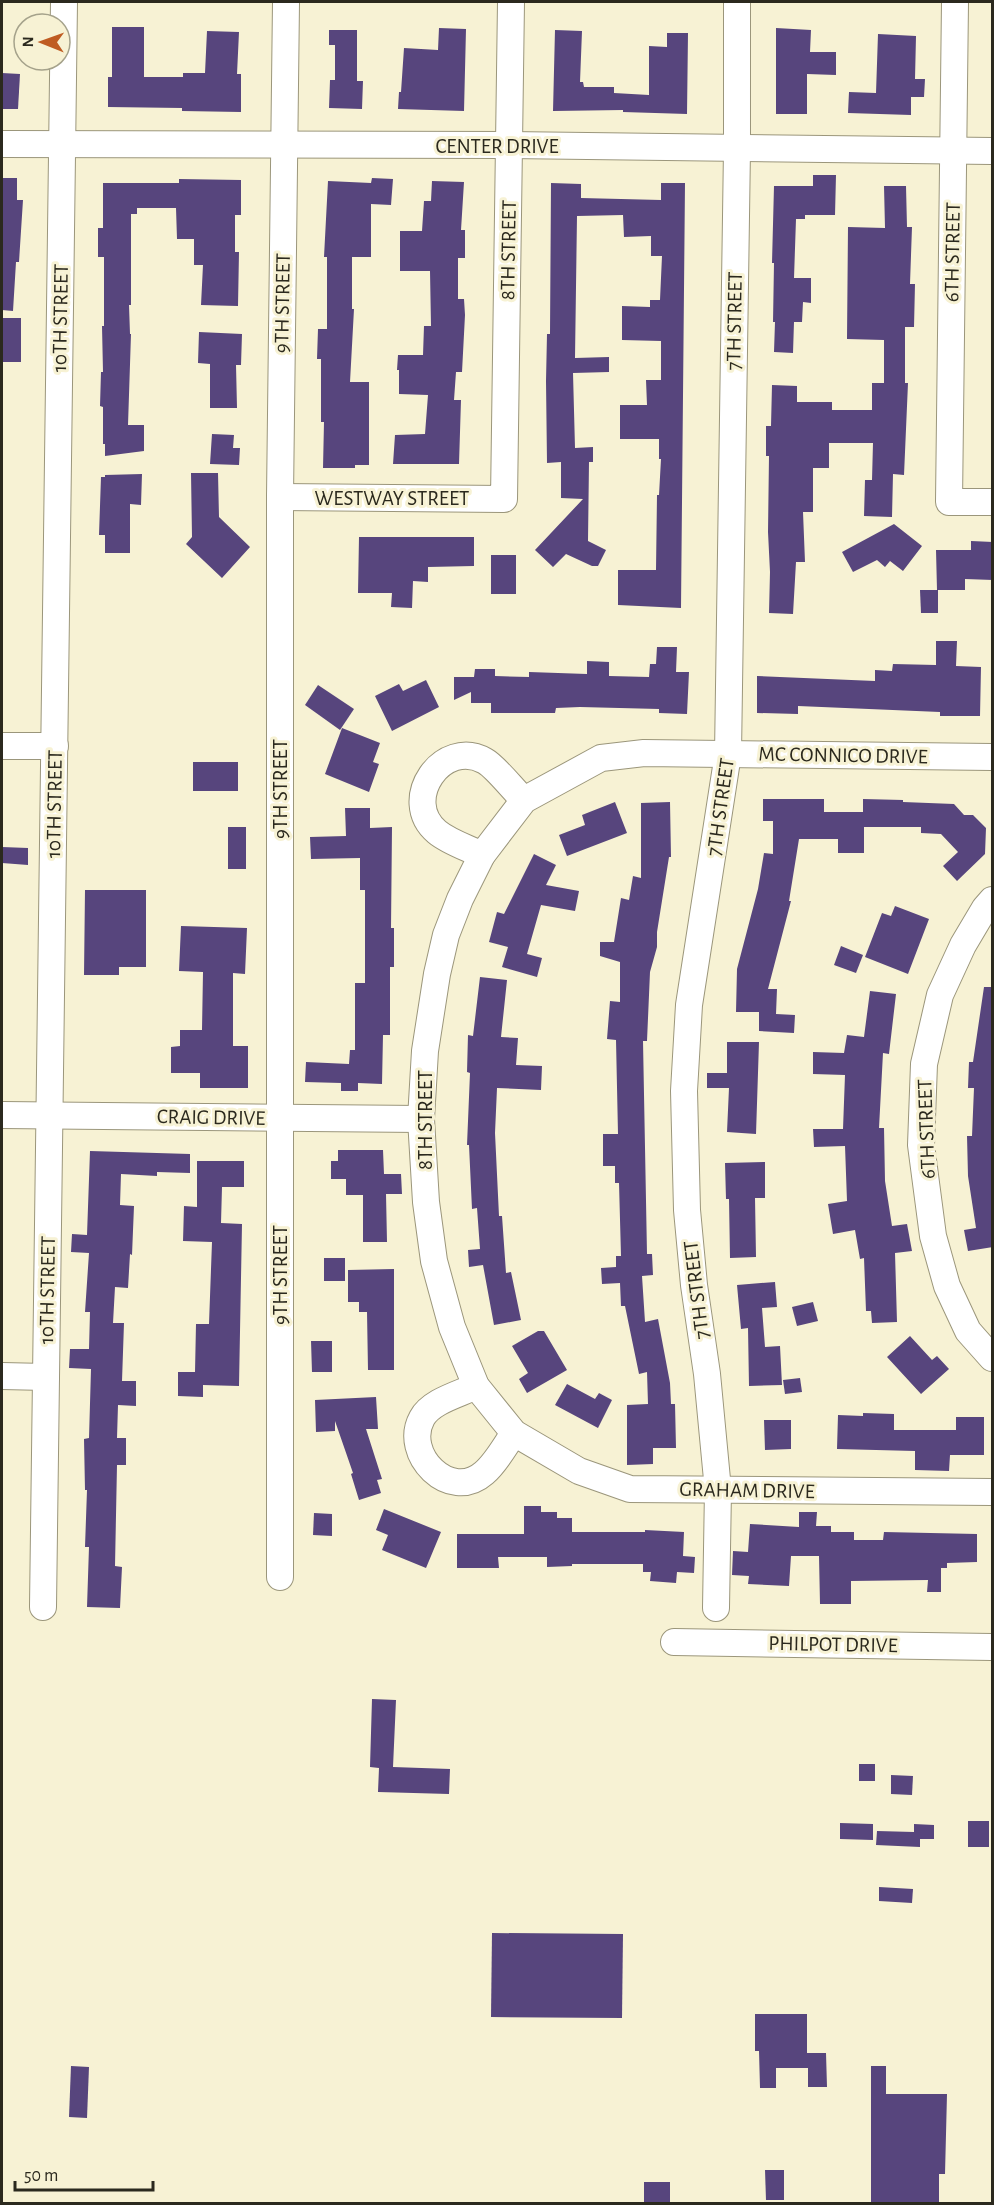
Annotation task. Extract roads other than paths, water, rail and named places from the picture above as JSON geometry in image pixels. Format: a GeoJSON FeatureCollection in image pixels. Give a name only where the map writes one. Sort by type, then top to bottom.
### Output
{"type":"FeatureCollection","features":[{"type":"Feature","properties":{"kind":"street","name":"10TH STREET"},"geometry":{"type":"LineString","coordinates":[[43,1606],[64,2]]}},
{"type":"Feature","properties":{"kind":"street","name":"9TH STREET"},"geometry":{"type":"LineString","coordinates":[[280,1577],[280,497],[286,2]]}},
{"type":"Feature","properties":{"kind":"street","name":"8TH STREET"},"geometry":{"type":"LineString","coordinates":[[504,499],[511,2]]}},
{"type":"Feature","properties":{"kind":"street","name":"7TH STREET"},"geometry":{"type":"LineString","coordinates":[[716,1608],[718,1490],[707,1374],[694,1285],[687,1210],[684,1091],[689,1005],[728,754],[737,2]]}},
{"type":"Feature","properties":{"kind":"street","name":"6TH STREET"},"geometry":{"type":"LineString","coordinates":[[955,2],[949,502],[993,502]]}},
{"type":"Feature","properties":{"kind":"street","name":"CENTER DRIVE"},"geometry":{"type":"LineString","coordinates":[[2,144],[509,145],[993,151]]}},
{"type":"Feature","properties":{"kind":"street","name":"WESTWAY STREET"},"geometry":{"type":"LineString","coordinates":[[280,497],[504,499]]}},
{"type":"Feature","properties":{"kind":"street"},"geometry":{"type":"LineString","coordinates":[[2,746],[55,746]]}},
{"type":"Feature","properties":{"kind":"street","name":"MC CONNICO DRIVE"},"geometry":{"type":"LineString","coordinates":[[524,800],[601,758],[645,753],[993,756]]}},
{"type":"Feature","properties":{"kind":"street"},"geometry":{"type":"LineString","coordinates":[[482,855],[437,832],[427,819],[422,798],[426,782],[436,768],[453,758],[471,757],[486,761],[524,800]]}},
{"type":"Feature","properties":{"kind":"street","name":"8TH STREET"},"geometry":{"type":"LineString","coordinates":[[514,1433],[476,1386],[452,1327],[434,1261],[426,1202],[422,1119],[425,1052],[437,974],[446,934],[460,898],[482,855],[524,800]]}},
{"type":"Feature","properties":{"kind":"street","name":"6TH STREET"},"geometry":{"type":"LineString","coordinates":[[993,900],[985,908],[963,945],[940,995],[924,1064],[921,1145],[933,1236],[947,1286],[968,1331],[993,1358]]}},
{"type":"Feature","properties":{"kind":"street","name":"CRAIG DRIVE"},"geometry":{"type":"LineString","coordinates":[[2,1115],[422,1119]]}},
{"type":"Feature","properties":{"kind":"street"},"geometry":{"type":"LineString","coordinates":[[2,1376],[46,1377]]}},
{"type":"Feature","properties":{"kind":"street"},"geometry":{"type":"LineString","coordinates":[[476,1386],[433,1406],[422,1417],[417,1432],[418,1449],[427,1465],[438,1476],[452,1483],[469,1481],[484,1474],[514,1433]]}},
{"type":"Feature","properties":{"kind":"street","name":"GRAHAM DRIVE"},"geometry":{"type":"LineString","coordinates":[[514,1433],[579,1471],[630,1489],[993,1492]]}},
{"type":"Feature","properties":{"kind":"street","name":"PHILPOT DRIVE"},"geometry":{"type":"LineString","coordinates":[[674,1642],[993,1647]]}}]}
